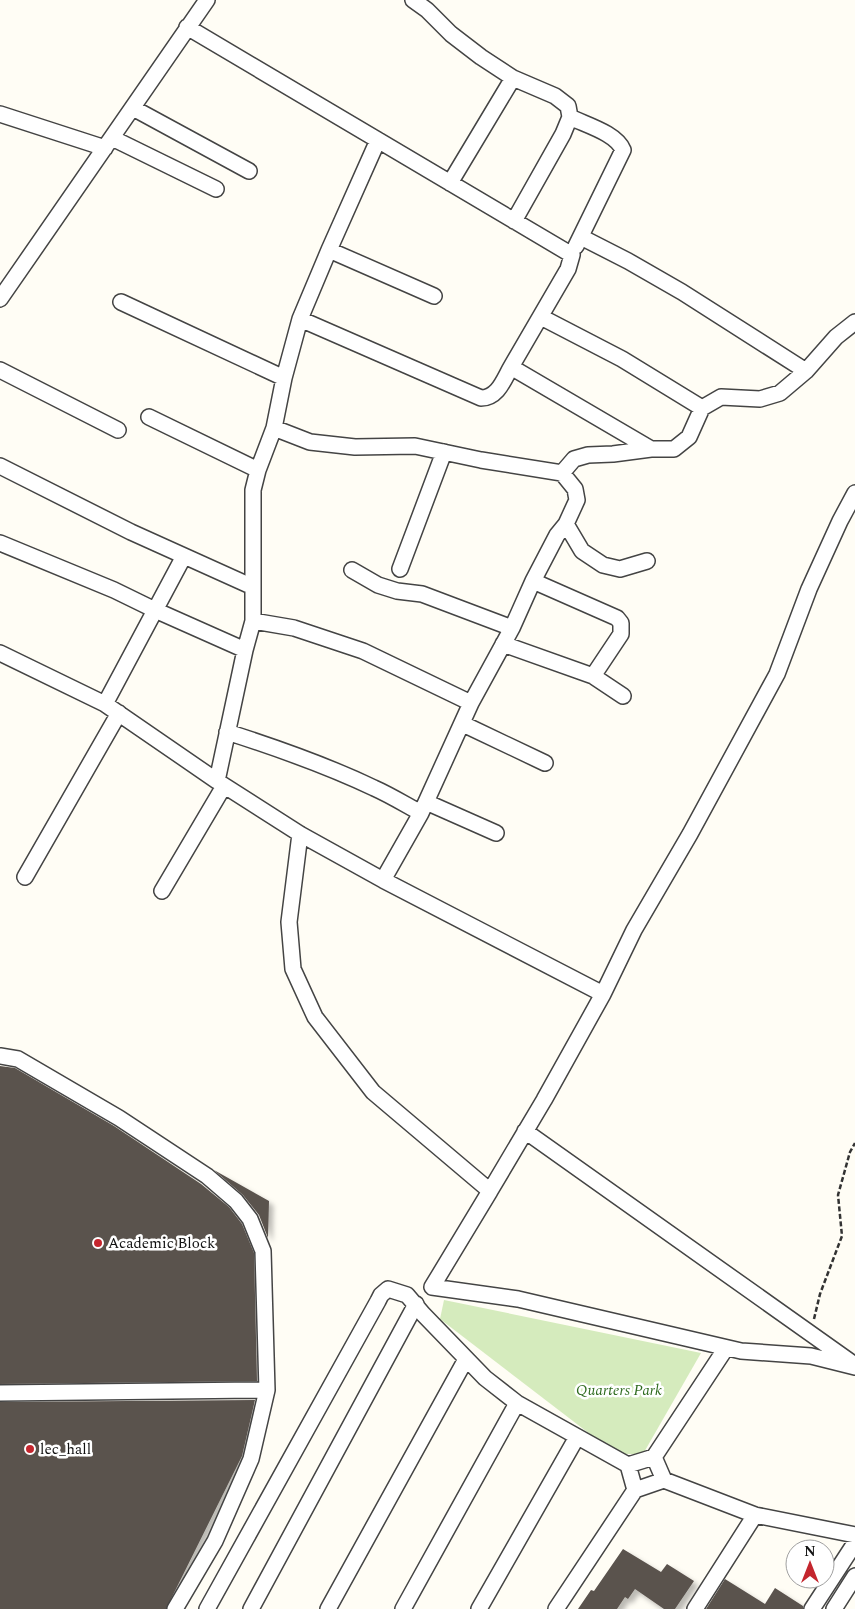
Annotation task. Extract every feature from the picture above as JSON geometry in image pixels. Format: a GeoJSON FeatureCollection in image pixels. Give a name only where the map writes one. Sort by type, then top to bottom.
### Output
{"type":"FeatureCollection","features":[{"type":"Feature","properties":{"kind":"street"},"geometry":{"type":"LineString","coordinates":[[0,299],[207,0]]}},
{"type":"Feature","properties":{"kind":"street"},"geometry":{"type":"LineString","coordinates":[[413,0],[427,10],[451,34],[481,57],[513,78],[555,96],[568,106],[570,117],[563,134],[514,220]]}},
{"type":"Feature","properties":{"kind":"street"},"geometry":{"type":"LineString","coordinates":[[187,27],[572,255]]}},
{"type":"Feature","properties":{"kind":"street"},"geometry":{"type":"LineString","coordinates":[[450,183],[513,78]]}},
{"type":"Feature","properties":{"kind":"street"},"geometry":{"type":"LineString","coordinates":[[133,108],[249,171]]}},
{"type":"Feature","properties":{"kind":"street"},"geometry":{"type":"LineString","coordinates":[[0,114],[109,143],[216,189]]}},
{"type":"Feature","properties":{"kind":"street"},"geometry":{"type":"LineString","coordinates":[[300,319],[481,398],[488,398],[497,392],[568,270],[572,255],[623,150],[614,138],[570,117]]}},
{"type":"Feature","properties":{"kind":"street"},"geometry":{"type":"LineString","coordinates":[[162,891],[221,784],[227,732],[253,621],[253,490],[258,470],[274,428],[284,378],[300,319],[378,140]]}},
{"type":"Feature","properties":{"kind":"street"},"geometry":{"type":"LineString","coordinates":[[581,237],[682,292],[806,371]]}},
{"type":"Feature","properties":{"kind":"street"},"geometry":{"type":"LineString","coordinates":[[329,250],[434,296]]}},
{"type":"Feature","properties":{"kind":"street"},"geometry":{"type":"LineString","coordinates":[[121,302],[284,378]]}},
{"type":"Feature","properties":{"kind":"street"},"geometry":{"type":"LineString","coordinates":[[541,317],[622,359],[702,408]]}},
{"type":"Feature","properties":{"kind":"street"},"geometry":{"type":"LineString","coordinates":[[562,473],[574,459],[588,454],[674,449],[689,437],[702,408],[721,398],[760,399],[780,393],[806,371],[836,337],[855,322]]}},
{"type":"Feature","properties":{"kind":"street"},"geometry":{"type":"LineString","coordinates":[[511,366],[651,449]]}},
{"type":"Feature","properties":{"kind":"street"},"geometry":{"type":"LineString","coordinates":[[0,370],[118,430]]}},
{"type":"Feature","properties":{"kind":"street"},"geometry":{"type":"LineString","coordinates":[[149,417],[258,470]]}},
{"type":"Feature","properties":{"kind":"street"},"geometry":{"type":"LineString","coordinates":[[274,428],[310,442],[355,447],[415,446],[562,473],[575,489],[577,500],[566,524],[557,535],[532,581],[512,628],[471,703],[424,808],[383,880]]}},
{"type":"Feature","properties":{"kind":"street"},"geometry":{"type":"LineString","coordinates":[[400,569],[444,452]]}},
{"type":"Feature","properties":{"kind":"street"},"geometry":{"type":"LineString","coordinates":[[0,466],[131,532],[253,587]]}},
{"type":"Feature","properties":{"kind":"street"},"geometry":{"type":"LineString","coordinates":[[251,1609],[419,1309],[490,1192],[603,994],[634,930],[690,834],[777,674],[809,589],[840,521],[855,494]]}},
{"type":"Feature","properties":{"kind":"street"},"geometry":{"type":"LineString","coordinates":[[566,524],[582,551],[603,565],[620,569],[647,561]]}},
{"type":"Feature","properties":{"kind":"street"},"geometry":{"type":"LineString","coordinates":[[0,543],[114,590],[154,610],[245,650]]}},
{"type":"Feature","properties":{"kind":"street"},"geometry":{"type":"LineString","coordinates":[[105,704],[184,556]]}},
{"type":"Feature","properties":{"kind":"street"},"geometry":{"type":"LineString","coordinates":[[352,570],[378,585],[397,591],[422,594],[512,628]]}},
{"type":"Feature","properties":{"kind":"street"},"geometry":{"type":"LineString","coordinates":[[532,581],[617,618],[621,623],[621,634],[592,676]]}},
{"type":"Feature","properties":{"kind":"street"},"geometry":{"type":"LineString","coordinates":[[253,621],[294,628],[363,651],[471,703]]}},
{"type":"Feature","properties":{"kind":"street"},"geometry":{"type":"LineString","coordinates":[[503,644],[592,676],[623,696]]}},
{"type":"Feature","properties":{"kind":"street"},"geometry":{"type":"LineString","coordinates":[[0,653],[105,704],[221,784],[300,834],[383,880],[603,994]]}},
{"type":"Feature","properties":{"kind":"street"},"geometry":{"type":"LineString","coordinates":[[25,878],[119,713]]}},
{"type":"Feature","properties":{"kind":"street"},"geometry":{"type":"LineString","coordinates":[[463,724],[545,763]]}},
{"type":"Feature","properties":{"kind":"street"},"geometry":{"type":"LineString","coordinates":[[227,732],[268,745],[424,808],[496,833]]}},
{"type":"Feature","properties":{"kind":"street"},"geometry":{"type":"LineString","coordinates":[[300,834],[289,922],[293,969],[315,1017],[372,1092],[490,1192]]}},
{"type":"Feature","properties":{"kind":"street"},"geometry":{"type":"LineString","coordinates":[[0,1056],[18,1059],[119,1118],[206,1176],[236,1202],[250,1219],[263,1251],[268,1390],[251,1459],[215,1541],[175,1609]]}},
{"type":"Feature","properties":{"kind":"street"},"geometry":{"type":"LineString","coordinates":[[525,1131],[855,1366]]}},
{"type":"Feature","properties":{"kind":"street"},"geometry":{"type":"LineString","coordinates":[[432,1287],[518,1299],[741,1351],[811,1356],[855,1366]]}},
{"type":"Feature","properties":{"kind":"street"},"geometry":{"type":"LineString","coordinates":[[207,1609],[381,1295],[388,1289],[407,1295],[485,1378],[517,1403],[628,1464],[654,1457],[726,1348]]}},
{"type":"Feature","properties":{"kind":"street"},"geometry":{"type":"LineString","coordinates":[[328,1609],[466,1359]]}},
{"type":"Feature","properties":{"kind":"street"},"geometry":{"type":"LineString","coordinates":[[0,1393],[268,1390]]}},
{"type":"Feature","properties":{"kind":"street"},"geometry":{"type":"LineString","coordinates":[[404,1609],[517,1403]]}},
{"type":"Feature","properties":{"kind":"street"},"geometry":{"type":"LineString","coordinates":[[479,1609],[577,1437]]}},
{"type":"Feature","properties":{"kind":"street"},"geometry":{"type":"LineString","coordinates":[[654,1457],[664,1480]]}},
{"type":"Feature","properties":{"kind":"street"},"geometry":{"type":"LineString","coordinates":[[628,1464],[635,1490]]}},
{"type":"Feature","properties":{"kind":"street"},"geometry":{"type":"LineString","coordinates":[[556,1609],[635,1490],[664,1480],[755,1515],[855,1535]]}},
{"type":"Feature","properties":{"kind":"street"},"geometry":{"type":"LineString","coordinates":[[695,1609],[755,1515]]}},
{"type":"Feature","properties":{"kind":"street"},"geometry":{"type":"LineString","coordinates":[[812,1609],[855,1543]]}},
{"type":"Feature","properties":{"kind":"street"},"geometry":{"type":"LineString","coordinates":[[834,1609],[855,1576]]}},
{"type":"Feature","properties":{"kind":"path"},"geometry":{"type":"LineString","coordinates":[[808,1333],[816,1314],[828,1269],[842,1236],[838,1195],[850,1152],[855,1143]]}},
{"type":"Feature","properties":{"kind":"green space","name":"Quarters Park"},"geometry":{"type":"Polygon","coordinates":[[[444,1300],[701,1353],[643,1454],[616,1454],[440,1319],[444,1300]]]}},
{"type":"Feature","properties":{"kind":"building"},"geometry":{"type":"Polygon","coordinates":[[[0,1066],[15,1068],[114,1126],[201,1184],[229,1207],[242,1224],[254,1253],[257,1381],[0,1384],[0,1066]]]}},
{"type":"Feature","properties":{"kind":"building"},"geometry":{"type":"Polygon","coordinates":[[[214,1170],[269,1201],[268,1238],[259,1215],[243,1195],[214,1170]]]}},
{"type":"Feature","properties":{"kind":"building"},"geometry":{"type":"Polygon","coordinates":[[[255,1400],[242,1456],[166,1609],[0,1609],[0,1402],[255,1400]]]}},
{"type":"Feature","properties":{"kind":"building"},"geometry":{"type":"Polygon","coordinates":[[[623,1549],[661,1572],[667,1564],[694,1581],[675,1609],[664,1609],[635,1589],[628,1599],[625,1597],[617,1609],[578,1609],[591,1590],[594,1591],[623,1549]]]}},
{"type":"Feature","properties":{"kind":"building"},"geometry":{"type":"Polygon","coordinates":[[[725,1579],[765,1604],[775,1588],[803,1606],[803,1609],[706,1609],[725,1579]]]}},
{"type":"Feature","properties":{"kind":"place","name":"Academic Block"},"geometry":{"type":"Point","coordinates":[98,1243]}},
{"type":"Feature","properties":{"kind":"place","name":"lec_hall"},"geometry":{"type":"Point","coordinates":[30,1449]}}]}
